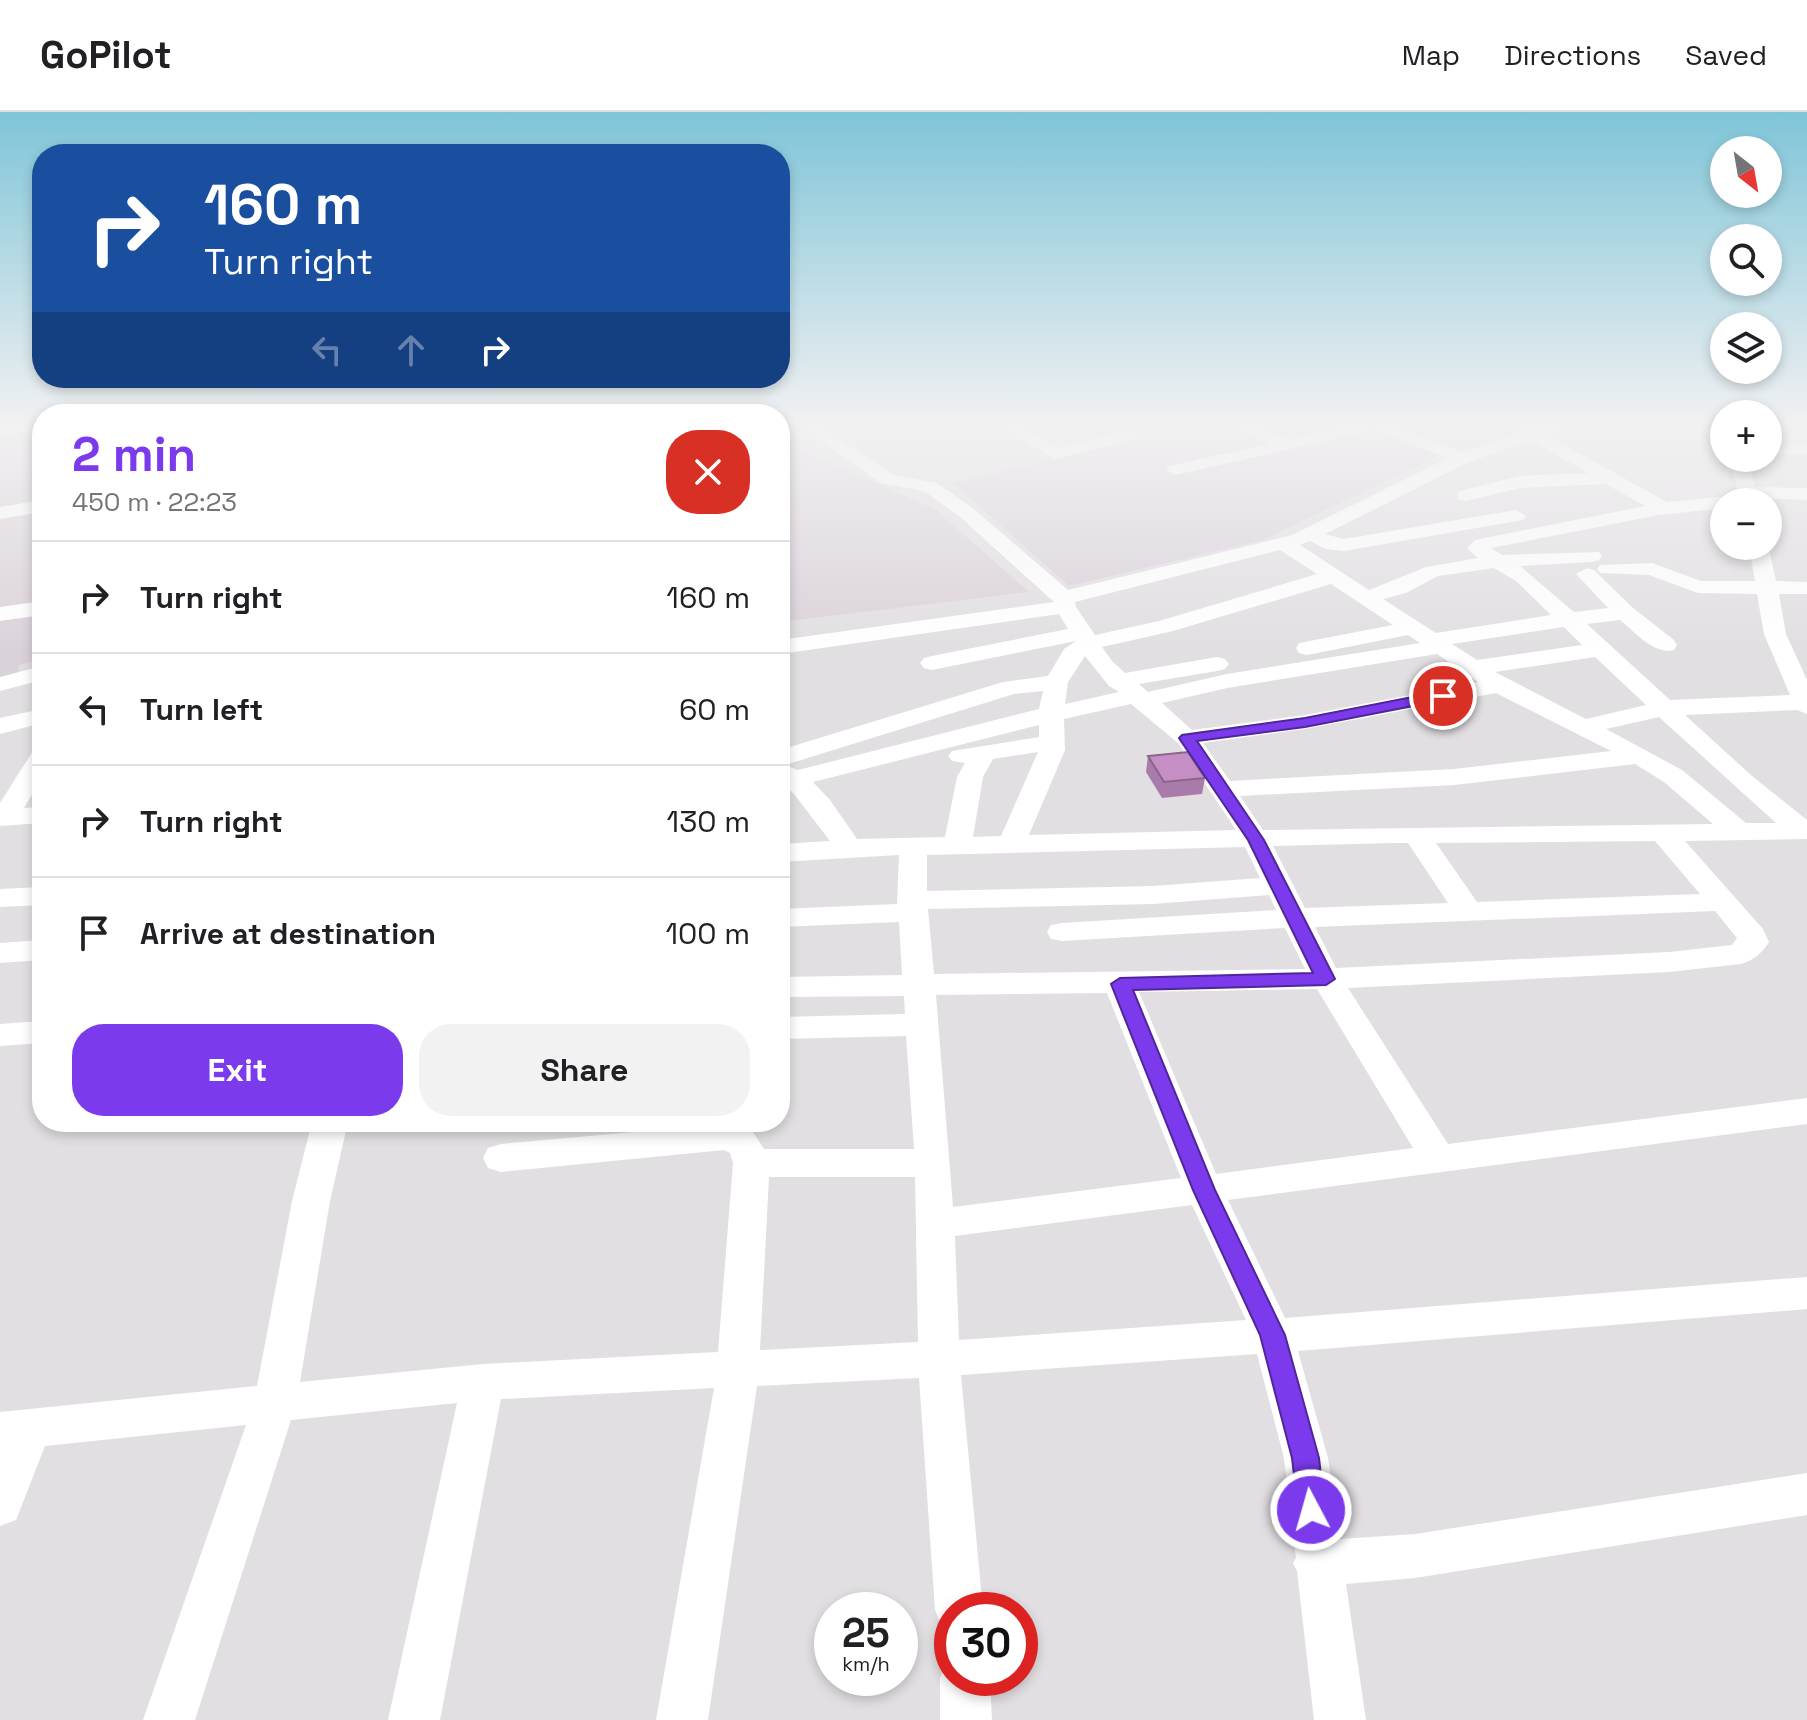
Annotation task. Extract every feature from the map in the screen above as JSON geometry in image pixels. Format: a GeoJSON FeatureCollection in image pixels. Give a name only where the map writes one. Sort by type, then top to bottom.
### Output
{"type":"FeatureCollection","features":[{"type":"Feature","properties":{"kind":"street"},"geometry":{"type":"LineString","coordinates":[[950,501],[1064,602],[1084,639],[1131,693],[1187,738],[1256,840],[1326,979],[1438,1158]]}},
{"type":"Feature","properties":{"kind":"street"},"geometry":{"type":"LineString","coordinates":[[790,645],[1064,602],[1285,544],[1377,501]]}},
{"type":"Feature","properties":{"kind":"street"},"geometry":{"type":"LineString","coordinates":[[1480,501],[1557,530],[1595,566],[1625,613],[1666,645]]}},
{"type":"Feature","properties":{"kind":"street"},"geometry":{"type":"LineString","coordinates":[[1650,501],[1664,509]]}},
{"type":"Feature","properties":{"kind":"street"},"geometry":{"type":"LineString","coordinates":[[1710,503],[1664,509],[1478,546],[1479,550],[1523,577],[1743,782],[1805,831]]}},
{"type":"Feature","properties":{"kind":"street"},"geometry":{"type":"LineString","coordinates":[[0,513],[32,508]]}},
{"type":"Feature","properties":{"kind":"street"},"geometry":{"type":"LineString","coordinates":[[1310,534],[1333,545],[1344,545],[1516,516]]}},
{"type":"Feature","properties":{"kind":"street"},"geometry":{"type":"LineString","coordinates":[[1285,544],[1499,685],[1640,756],[1673,776],[1738,831]]}},
{"type":"Feature","properties":{"kind":"street"},"geometry":{"type":"LineString","coordinates":[[1584,727],[1666,708],[1804,694],[1775,634],[1762,560]]}},
{"type":"Feature","properties":{"kind":"street"},"geometry":{"type":"LineString","coordinates":[[1367,597],[1398,588],[1433,571],[1496,561],[1652,569],[1698,587],[1807,588]]}},
{"type":"Feature","properties":{"kind":"street"},"geometry":{"type":"LineString","coordinates":[[1457,586],[1595,566]]}},
{"type":"Feature","properties":{"kind":"street"},"geometry":{"type":"LineString","coordinates":[[932,663],[1165,626],[1334,576]]}},
{"type":"Feature","properties":{"kind":"street"},"geometry":{"type":"LineString","coordinates":[[0,614],[32,609]]}},
{"type":"Feature","properties":{"kind":"street"},"geometry":{"type":"LineString","coordinates":[[790,764],[857,763],[1131,693],[1426,639],[1625,613]]}},
{"type":"Feature","properties":{"kind":"street"},"geometry":{"type":"LineString","coordinates":[[1012,843],[1054,742],[1051,714],[1056,682],[1084,639]]}},
{"type":"Feature","properties":{"kind":"street"},"geometry":{"type":"LineString","coordinates":[[1131,693],[1227,681],[1426,639]]}},
{"type":"Feature","properties":{"kind":"street"},"geometry":{"type":"LineString","coordinates":[[1473,668],[1599,649]]}},
{"type":"Feature","properties":{"kind":"street"},"geometry":{"type":"LineString","coordinates":[[0,684],[32,676]]}},
{"type":"Feature","properties":{"kind":"street"},"geometry":{"type":"LineString","coordinates":[[790,762],[1011,687],[1056,682]]}},
{"type":"Feature","properties":{"kind":"street"},"geometry":{"type":"LineString","coordinates":[[1187,738],[1305,722],[1499,685]]}},
{"type":"Feature","properties":{"kind":"street"},"geometry":{"type":"LineString","coordinates":[[0,726],[32,718]]}},
{"type":"Feature","properties":{"kind":"street"},"geometry":{"type":"LineString","coordinates":[[857,763],[864,770],[874,771],[1054,742]]}},
{"type":"Feature","properties":{"kind":"street"},"geometry":{"type":"LineString","coordinates":[[957,846],[970,777],[984,752]]}},
{"type":"Feature","properties":{"kind":"street"},"geometry":{"type":"LineString","coordinates":[[1222,789],[1454,777],[1640,756]]}},
{"type":"Feature","properties":{"kind":"street"},"geometry":{"type":"LineString","coordinates":[[790,770],[825,808],[848,848]]}},
{"type":"Feature","properties":{"kind":"street"},"geometry":{"type":"LineString","coordinates":[[3,818],[32,772]]}},
{"type":"Feature","properties":{"kind":"street"},"geometry":{"type":"LineString","coordinates":[[3,818],[32,816]]}},
{"type":"Feature","properties":{"kind":"street"},"geometry":{"type":"LineString","coordinates":[[790,987],[1326,979],[1669,962],[1741,954],[1754,942],[1662,831]]}},
{"type":"Feature","properties":{"kind":"street"},"geometry":{"type":"LineString","coordinates":[[790,852],[1012,843],[1805,831]]}},
{"type":"Feature","properties":{"kind":"street"},"geometry":{"type":"LineString","coordinates":[[1416,835],[1469,912]]}},
{"type":"Feature","properties":{"kind":"street"},"geometry":{"type":"LineString","coordinates":[[913,847],[912,906],[933,1163],[939,1359],[958,1592]]}},
{"type":"Feature","properties":{"kind":"street"},"geometry":{"type":"LineString","coordinates":[[790,917],[912,906],[1153,895],[1279,885]]}},
{"type":"Feature","properties":{"kind":"street"},"geometry":{"type":"LineString","coordinates":[[0,898],[32,896]]}},
{"type":"Feature","properties":{"kind":"street"},"geometry":{"type":"LineString","coordinates":[[1062,932],[1295,918],[1722,902]]}},
{"type":"Feature","properties":{"kind":"street"},"geometry":{"type":"LineString","coordinates":[[0,953],[32,951]]}},
{"type":"Feature","properties":{"kind":"street"},"geometry":{"type":"LineString","coordinates":[[1120,984],[1204,1190],[1273,1335],[1306,1458],[1317,1563],[1340,1720]]}},
{"type":"Feature","properties":{"kind":"street"},"geometry":{"type":"LineString","coordinates":[[790,1028],[923,1025]]}},
{"type":"Feature","properties":{"kind":"street"},"geometry":{"type":"LineString","coordinates":[[0,1035],[32,1033]]}},
{"type":"Feature","properties":{"kind":"street"},"geometry":{"type":"LineString","coordinates":[[936,1224],[1807,1111]]}},
{"type":"Feature","properties":{"kind":"street"},"geometry":{"type":"LineString","coordinates":[[169,1720],[275,1404],[311,1201],[328,1132]]}},
{"type":"Feature","properties":{"kind":"street"},"geometry":{"type":"LineString","coordinates":[[501,1158],[724,1137],[739,1138],[746,1144],[751,1163],[738,1370],[682,1720]]}},
{"type":"Feature","properties":{"kind":"street"},"geometry":{"type":"LineString","coordinates":[[751,1163],[933,1163]]}},
{"type":"Feature","properties":{"kind":"street"},"geometry":{"type":"LineString","coordinates":[[0,1505],[15,1430],[483,1382],[939,1359],[1807,1293]]}},
{"type":"Feature","properties":{"kind":"street"},"geometry":{"type":"LineString","coordinates":[[414,1720],[483,1382]]}},
{"type":"Feature","properties":{"kind":"street"},"geometry":{"type":"LineString","coordinates":[[1317,1563],[1415,1556],[1807,1494]]}},
{"type":"Feature","properties":{"kind":"street"},"geometry":{"type":"LineString","coordinates":[[965,1696],[966,1720]]}},
{"type":"Feature","properties":{"kind":"shaded area"},"geometry":{"type":"Polygon","coordinates":[[[0,501],[32,501],[32,662],[19,665],[18,675],[0,679],[0,501]]]}},
{"type":"Feature","properties":{"kind":"shaded area"},"geometry":{"type":"Polygon","coordinates":[[[790,501],[916,501],[936,510],[1029,592],[790,621],[790,501]]]}},
{"type":"Feature","properties":{"kind":"shaded area"},"geometry":{"type":"Polygon","coordinates":[[[973,501],[1344,501],[1263,540],[1069,586],[973,501]]]}},
{"type":"Feature","properties":{"kind":"building"},"geometry":{"type":"Polygon","coordinates":[[[1188,752],[1205,778],[1164,782],[1148,756],[1188,752]]]}},
{"type":"Feature","properties":{"kind":"route"},"geometry":{"type":"LineString","coordinates":[[1311,1510],[1306,1458],[1273,1335],[1204,1190],[1120,984],[1326,979],[1256,840],[1187,738],[1305,722],[1443,696]]}}]}
